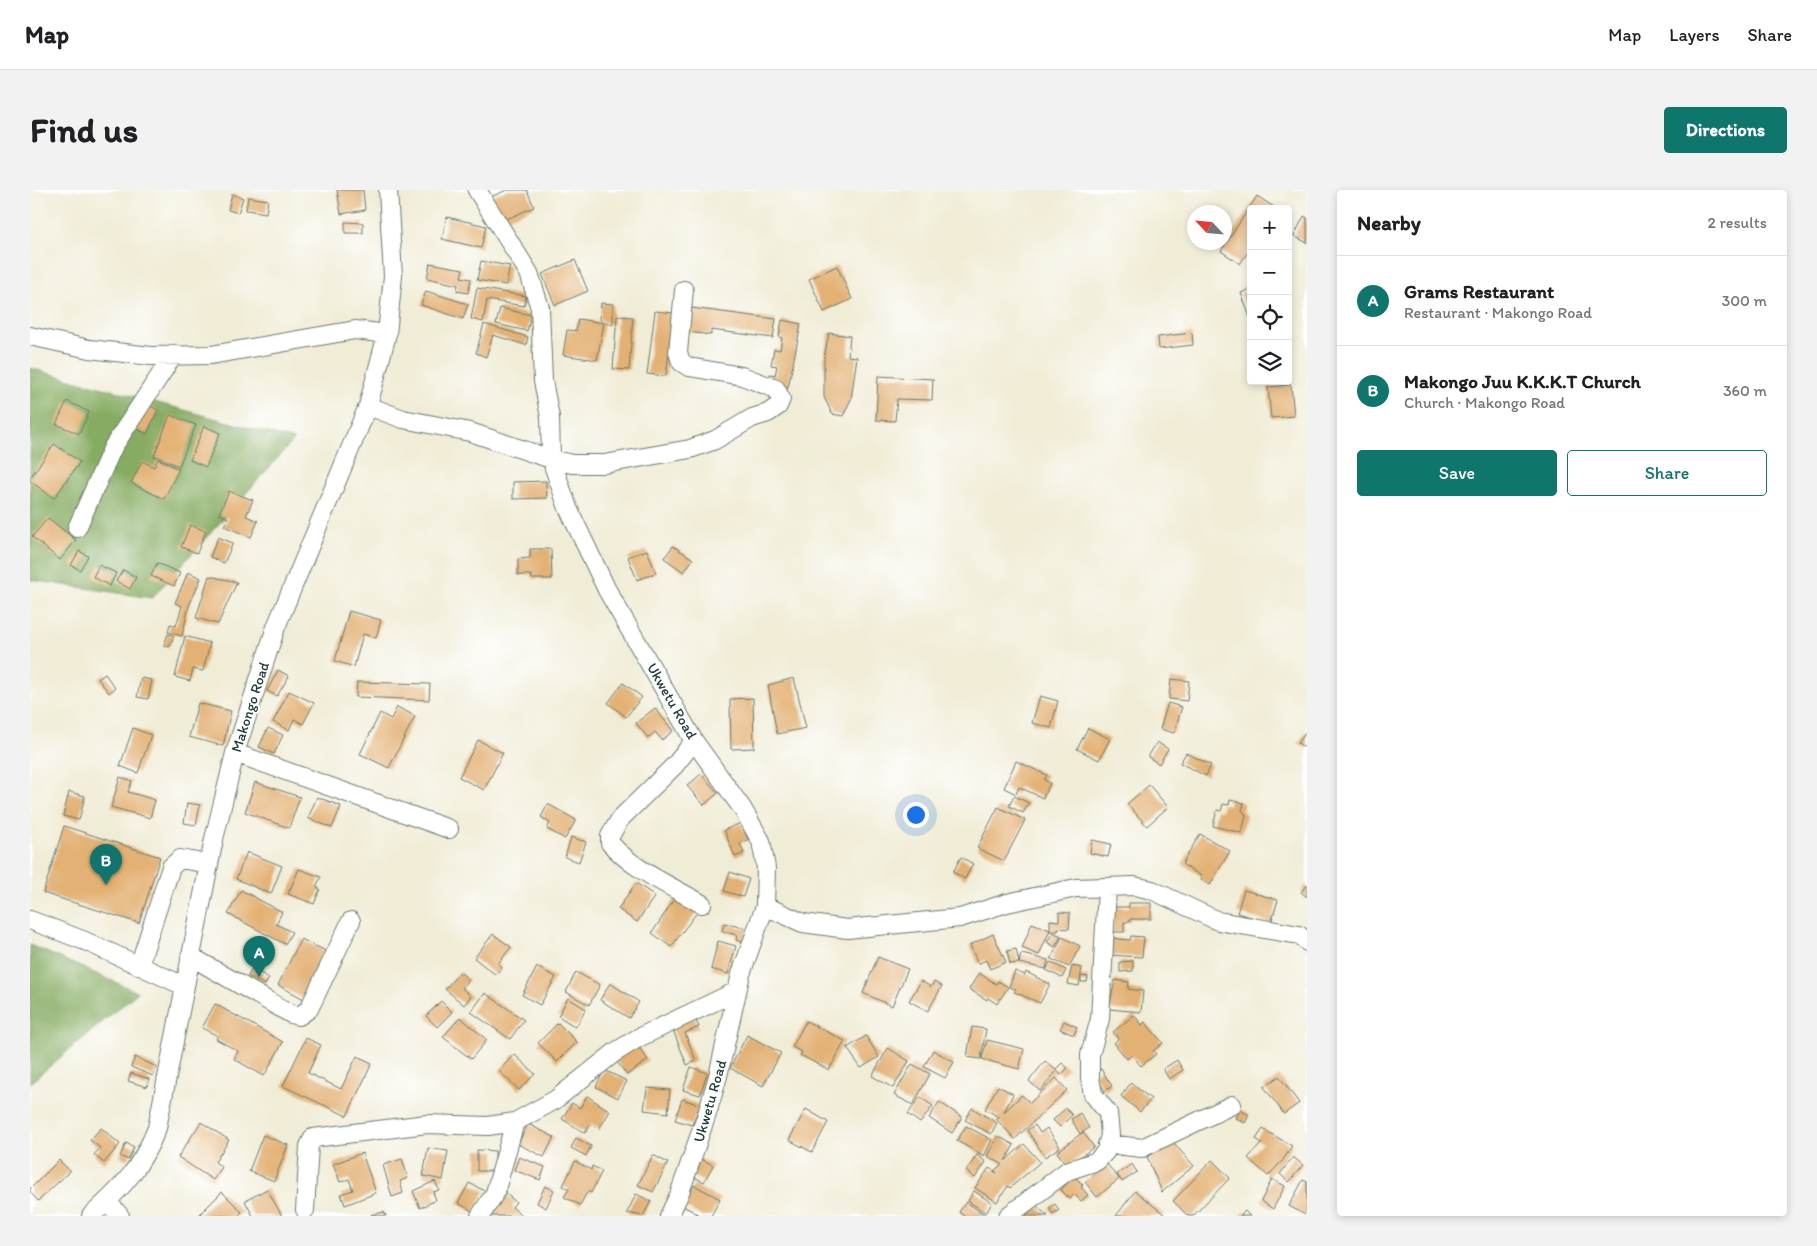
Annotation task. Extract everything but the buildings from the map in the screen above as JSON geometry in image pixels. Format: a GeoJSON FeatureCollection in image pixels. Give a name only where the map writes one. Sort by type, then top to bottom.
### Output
{"type":"FeatureCollection","features":[{"type":"Feature","properties":{"kind":"street","name":"Makongo Road"},"geometry":{"type":"LineString","coordinates":[[91,1216],[133,1174],[146,1154],[157,1128],[209,864],[235,753],[276,627],[368,406],[388,334],[392,276],[388,190]]}},
{"type":"Feature","properties":{"kind":"street","name":"Ukwetu Road"},"geometry":{"type":"LineString","coordinates":[[477,190],[529,274],[540,308],[542,381],[550,417],[551,459],[568,508],[607,590],[694,741],[742,808],[762,841],[766,868],[765,906],[737,991],[718,1076],[707,1114],[691,1164],[669,1216]]}},
{"type":"Feature","properties":{"kind":"street"},"geometry":{"type":"LineString","coordinates":[[368,406],[403,419],[470,432],[551,459],[572,464],[604,464],[690,449],[715,440],[778,406],[782,399],[776,389],[742,376],[689,367],[681,362],[678,352],[684,290]]}},
{"type":"Feature","properties":{"kind":"street"},"geometry":{"type":"LineString","coordinates":[[30,336],[90,349],[151,356],[174,354],[212,355],[355,330],[388,334]]}},
{"type":"Feature","properties":{"kind":"street"},"geometry":{"type":"LineString","coordinates":[[77,528],[113,447],[174,354]]}},
{"type":"Feature","properties":{"kind":"street"},"geometry":{"type":"LineString","coordinates":[[694,741],[668,771],[620,819],[610,836],[610,843],[620,854],[640,868],[702,904]]}},
{"type":"Feature","properties":{"kind":"street"},"geometry":{"type":"LineString","coordinates":[[235,753],[449,829]]}},
{"type":"Feature","properties":{"kind":"street"},"geometry":{"type":"LineString","coordinates":[[138,966],[171,867],[180,859],[209,864]]}},
{"type":"Feature","properties":{"kind":"street"},"geometry":{"type":"LineString","coordinates":[[765,906],[803,923],[847,930],[960,918],[1031,897],[1076,888],[1134,886],[1152,890],[1218,921],[1299,935],[1307,942]]}},
{"type":"Feature","properties":{"kind":"street"},"geometry":{"type":"LineString","coordinates":[[1008,1216],[1067,1171],[1097,1161],[1103,1157],[1110,1135],[1108,1113],[1093,1094],[1090,1078],[1090,1055],[1100,1019],[1106,888]]}},
{"type":"Feature","properties":{"kind":"street"},"geometry":{"type":"LineString","coordinates":[[30,920],[184,986]]}},
{"type":"Feature","properties":{"kind":"street"},"geometry":{"type":"LineString","coordinates":[[190,956],[291,1014],[300,1016],[309,1010],[351,921]]}},
{"type":"Feature","properties":{"kind":"street"},"geometry":{"type":"LineString","coordinates":[[305,1210],[309,1146],[313,1138],[427,1124],[488,1126],[515,1122],[555,1100],[614,1053],[638,1038],[737,991]]}},
{"type":"Feature","properties":{"kind":"street"},"geometry":{"type":"LineString","coordinates":[[1107,1144],[1142,1148],[1232,1105]]}},
{"type":"Feature","properties":{"kind":"street"},"geometry":{"type":"LineString","coordinates":[[480,1216],[495,1193],[515,1122]]}},
{"type":"Feature","properties":{"kind":"street"},"geometry":{"type":"LineString","coordinates":[[107,1202],[120,1216]]}},
{"type":"Feature","properties":{"kind":"green space"},"geometry":{"type":"Polygon","coordinates":[[[30,368],[294,440],[152,598],[30,580],[30,368]]]}},
{"type":"Feature","properties":{"kind":"green space"},"geometry":{"type":"Polygon","coordinates":[[[30,945],[138,992],[30,1083],[30,945]]]}},
{"type":"Feature","properties":{"kind":"place","name":"Makongo Juu K.K.K.T Church"},"geometry":{"type":"Point","coordinates":[106,885]}},
{"type":"Feature","properties":{"kind":"place","name":"Grams Restaurant"},"geometry":{"type":"Point","coordinates":[259,977]}}]}
